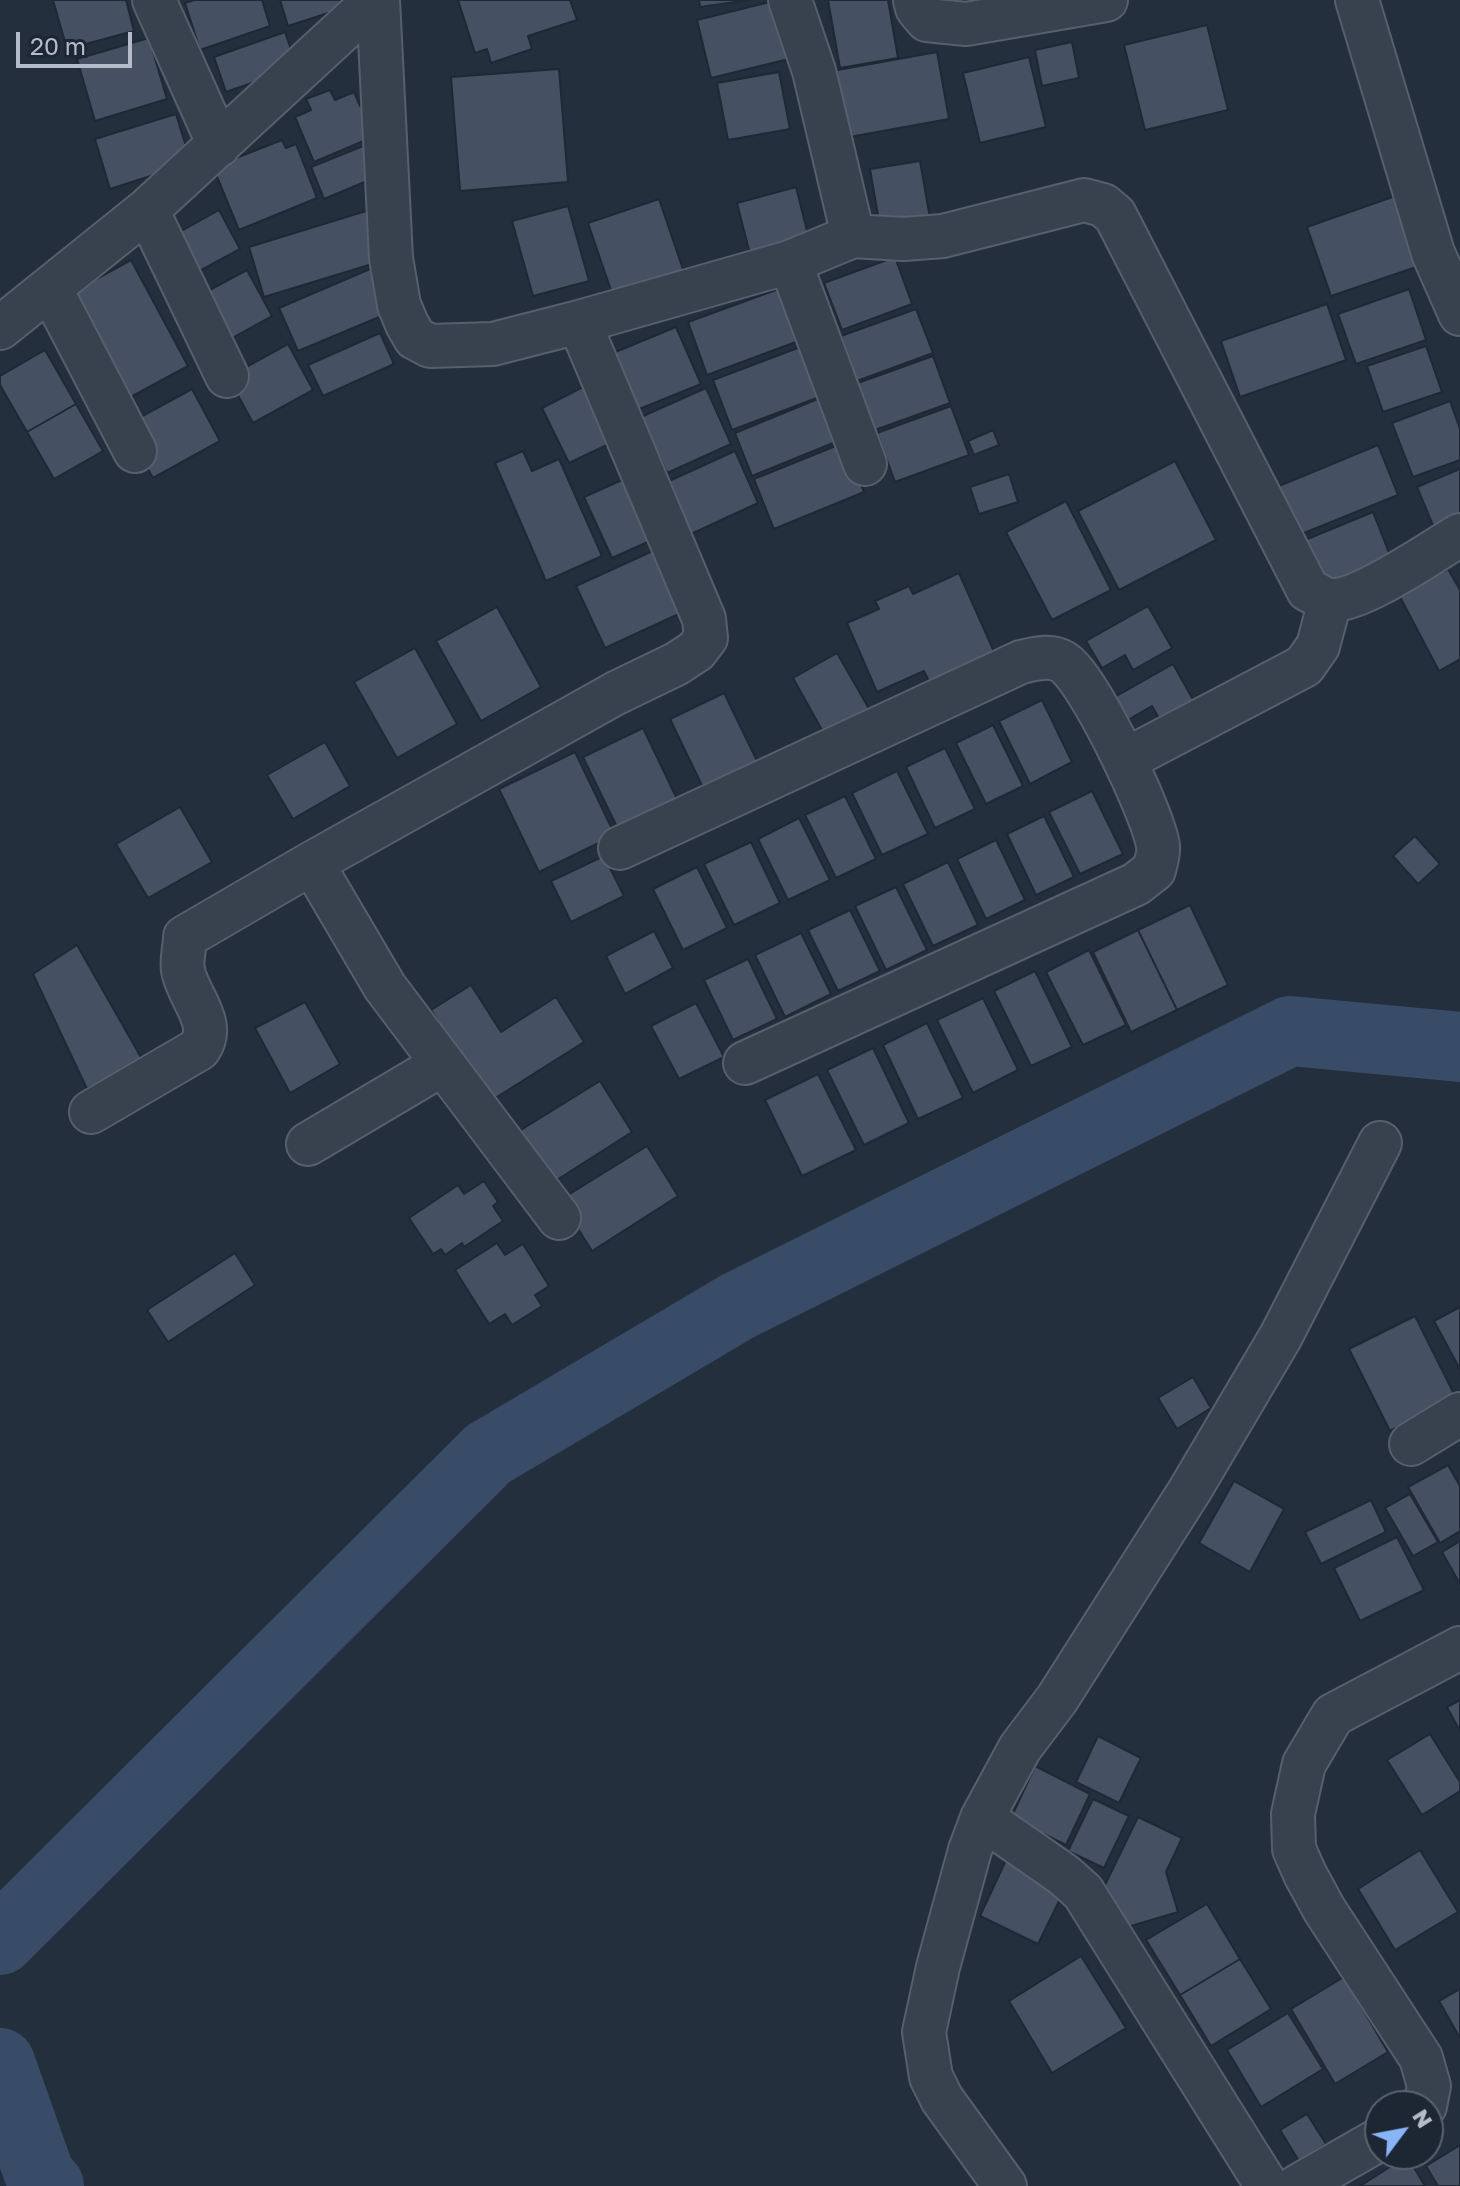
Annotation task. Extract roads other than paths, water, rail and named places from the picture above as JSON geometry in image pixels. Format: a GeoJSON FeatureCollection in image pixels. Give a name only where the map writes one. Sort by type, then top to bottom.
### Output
{"type":"FeatureCollection","features":[{"type":"Feature","properties":{"kind":"street"},"geometry":{"type":"LineString","coordinates":[[154,0],[219,145]]}},
{"type":"Feature","properties":{"kind":"street"},"geometry":{"type":"LineString","coordinates":[[0,328],[147,210],[377,0]]}},
{"type":"Feature","properties":{"kind":"street"},"geometry":{"type":"LineString","coordinates":[[377,0],[391,258],[399,305],[415,338],[430,346],[493,344],[579,322],[790,262],[853,236],[903,239],[943,236],[1084,200],[1103,205],[1115,215],[1308,590],[1330,601],[1352,596],[1460,535]]}},
{"type":"Feature","properties":{"kind":"street"},"geometry":{"type":"LineString","coordinates":[[790,0],[814,71],[853,236]]}},
{"type":"Feature","properties":{"kind":"street"},"geometry":{"type":"LineString","coordinates":[[915,0],[917,8],[927,20],[966,24],[1106,0]]}},
{"type":"Feature","properties":{"kind":"street"},"geometry":{"type":"LineString","coordinates":[[1357,0],[1433,253],[1460,314]]}},
{"type":"Feature","properties":{"kind":"street"},"geometry":{"type":"LineString","coordinates":[[147,210],[227,376]]}},
{"type":"Feature","properties":{"kind":"street"},"geometry":{"type":"LineString","coordinates":[[790,262],[865,464]]}},
{"type":"Feature","properties":{"kind":"street"},"geometry":{"type":"LineString","coordinates":[[50,288],[135,451]]}},
{"type":"Feature","properties":{"kind":"street"},"geometry":{"type":"LineString","coordinates":[[91,1112],[199,1049],[204,1042],[207,1029],[183,970],[185,937],[616,693],[676,664],[696,651],[706,638],[704,619],[579,322]]}},
{"type":"Feature","properties":{"kind":"street"},"geometry":{"type":"LineString","coordinates":[[1125,760],[1304,666],[1318,646],[1330,601]]}},
{"type":"Feature","properties":{"kind":"street"},"geometry":{"type":"LineString","coordinates":[[620,848],[1021,662],[1042,657],[1062,661],[1078,676],[1125,760],[1148,810],[1158,848],[1154,870],[1136,884],[745,1063]]}},
{"type":"Feature","properties":{"kind":"street"},"geometry":{"type":"LineString","coordinates":[[312,863],[385,987],[559,1218]]}},
{"type":"Feature","properties":{"kind":"street"},"geometry":{"type":"LineString","coordinates":[[308,1144],[443,1064]]}},
{"type":"Feature","properties":{"kind":"street"},"geometry":{"type":"LineString","coordinates":[[1005,2186],[942,2099],[931,2077],[924,2032],[970,1850],[982,1818],[1020,1748],[1057,1699],[1174,1516],[1281,1336],[1380,1143]]}},
{"type":"Feature","properties":{"kind":"street"},"geometry":{"type":"LineString","coordinates":[[1411,1444],[1460,1414]]}},
{"type":"Feature","properties":{"kind":"street"},"geometry":{"type":"LineString","coordinates":[[1428,2090],[1421,2058],[1324,1909],[1305,1874],[1294,1849],[1293,1814],[1304,1764],[1333,1715],[1460,1648]]}},
{"type":"Feature","properties":{"kind":"street"},"geometry":{"type":"LineString","coordinates":[[982,1818],[1064,1875],[1083,1892],[1267,2186]]}},
{"type":"Feature","properties":{"kind":"street"},"geometry":{"type":"LineString","coordinates":[[1298,2186],[1364,2148]]}},
{"type":"Feature","properties":{"kind":"waterway"},"geometry":{"type":"LineString","coordinates":[[0,1940],[488,1454],[738,1306],[1290,1031],[1460,1047]]}},
{"type":"Feature","properties":{"kind":"waterway"},"geometry":{"type":"LineString","coordinates":[[0,2063],[40,2176],[49,2186]]}}]}
